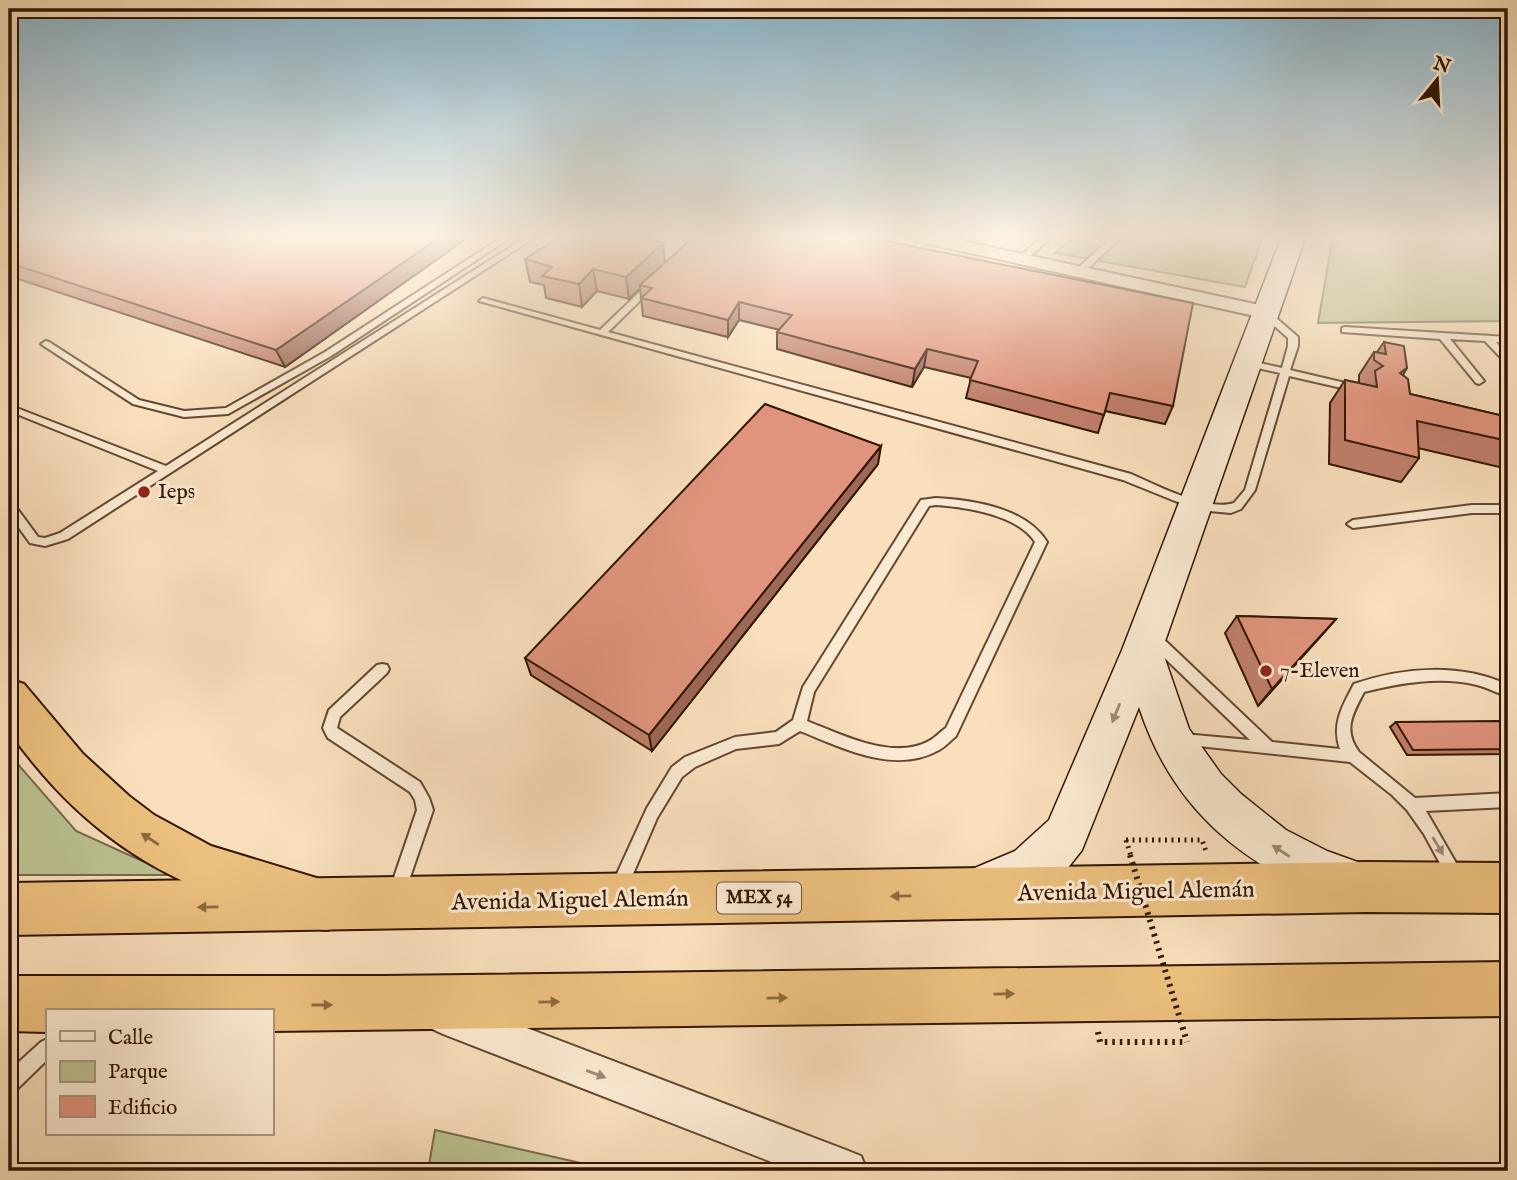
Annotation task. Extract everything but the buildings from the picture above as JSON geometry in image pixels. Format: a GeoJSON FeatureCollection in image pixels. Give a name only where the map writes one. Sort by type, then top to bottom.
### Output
{"type":"FeatureCollection","features":[{"type":"Feature","properties":{"kind":"highway"},"geometry":{"type":"LineString","coordinates":[[9,697],[55,754],[85,785],[118,816],[151,840],[189,861],[232,878],[328,905]]}},
{"type":"Feature","properties":{"kind":"highway","name":"Avenida Miguel Alemán"},"geometry":{"type":"LineString","coordinates":[[9,909],[952,896],[1366,887],[1485,888]]}},
{"type":"Feature","properties":{"kind":"highway"},"geometry":{"type":"LineString","coordinates":[[9,1004],[92,1007],[418,1005],[1087,992],[1508,989]]}},
{"type":"Feature","properties":{"kind":"main road"},"geometry":{"type":"LineString","coordinates":[[952,896],[991,887],[1017,877],[1056,849],[1066,835],[1145,641],[1272,291]]}},
{"type":"Feature","properties":{"kind":"main road"},"geometry":{"type":"LineString","coordinates":[[1145,641],[1173,740],[1205,787],[1253,832],[1306,867],[1366,887]]}},
{"type":"Feature","properties":{"kind":"street"},"geometry":{"type":"LineString","coordinates":[[1173,291],[1264,312]]}},
{"type":"Feature","properties":{"kind":"street"},"geometry":{"type":"LineString","coordinates":[[418,1005],[522,1047],[709,1115],[846,1171]]}},
{"type":"Feature","properties":{"kind":"lane"},"geometry":{"type":"LineString","coordinates":[[46,344],[136,402],[184,414],[228,411],[339,347],[425,291]]}},
{"type":"Feature","properties":{"kind":"lane"},"geometry":{"type":"LineString","coordinates":[[9,506],[34,540],[54,540],[64,536],[447,291]]}},
{"type":"Feature","properties":{"kind":"lane"},"geometry":{"type":"LineString","coordinates":[[602,333],[646,291]]}},
{"type":"Feature","properties":{"kind":"lane"},"geometry":{"type":"LineString","coordinates":[[484,301],[1127,477],[1196,503],[1233,509],[1242,503],[1250,490],[1286,372],[1293,337],[1264,312]]}},
{"type":"Feature","properties":{"kind":"lane"},"geometry":{"type":"LineString","coordinates":[[1345,330],[1508,340]]}},
{"type":"Feature","properties":{"kind":"lane"},"geometry":{"type":"LineString","coordinates":[[1443,337],[1479,381]]}},
{"type":"Feature","properties":{"kind":"lane"},"geometry":{"type":"LineString","coordinates":[[1488,339],[1508,359]]}},
{"type":"Feature","properties":{"kind":"lane"},"geometry":{"type":"LineString","coordinates":[[1247,363],[1360,389]]}},
{"type":"Feature","properties":{"kind":"lane"},"geometry":{"type":"LineString","coordinates":[[9,408],[166,470]]}},
{"type":"Feature","properties":{"kind":"lane"},"geometry":{"type":"LineString","coordinates":[[612,900],[652,813],[677,772],[690,762],[735,743],[779,738],[799,724],[808,691],[925,503],[936,499],[955,501],[1034,529],[1041,542],[951,732],[940,744],[922,752],[901,755],[880,753],[799,724]]}},
{"type":"Feature","properties":{"kind":"lane"},"geometry":{"type":"LineString","coordinates":[[1353,524],[1472,509],[1508,509]]}},
{"type":"Feature","properties":{"kind":"lane"},"geometry":{"type":"LineString","coordinates":[[1145,641],[1268,748]]}},
{"type":"Feature","properties":{"kind":"lane"},"geometry":{"type":"LineString","coordinates":[[382,669],[334,714],[330,728],[333,734],[415,788],[422,797],[425,810],[393,904]]}},
{"type":"Feature","properties":{"kind":"lane"},"geometry":{"type":"LineString","coordinates":[[1485,888],[1413,805],[1351,756],[1341,732],[1347,707],[1359,688],[1392,678],[1470,676],[1490,681],[1508,691]]}},
{"type":"Feature","properties":{"kind":"lane"},"geometry":{"type":"LineString","coordinates":[[1173,740],[1351,756]]}},
{"type":"Feature","properties":{"kind":"lane"},"geometry":{"type":"LineString","coordinates":[[1413,805],[1508,800]]}},
{"type":"Feature","properties":{"kind":"lane"},"geometry":{"type":"LineString","coordinates":[[9,1083],[46,1049]]}},
{"type":"Feature","properties":{"kind":"path"},"geometry":{"type":"LineString","coordinates":[[1100,1042],[1187,1042],[1126,840],[1202,840]]}},
{"type":"Feature","properties":{"kind":"green space"},"geometry":{"type":"Polygon","coordinates":[[[1324,291],[1508,291],[1508,321],[1318,323],[1324,291]]]}},
{"type":"Feature","properties":{"kind":"green space"},"geometry":{"type":"Polygon","coordinates":[[[9,754],[76,831],[173,875],[9,875],[9,754]]]}},
{"type":"Feature","properties":{"kind":"green space"},"geometry":{"type":"Polygon","coordinates":[[[435,1130],[616,1171],[428,1171],[435,1130]]]}},
{"type":"Feature","properties":{"kind":"place","name":"Ieps"},"geometry":{"type":"Point","coordinates":[144,492]}},
{"type":"Feature","properties":{"kind":"place","name":"7-Eleven"},"geometry":{"type":"Point","coordinates":[1266,671]}}]}
